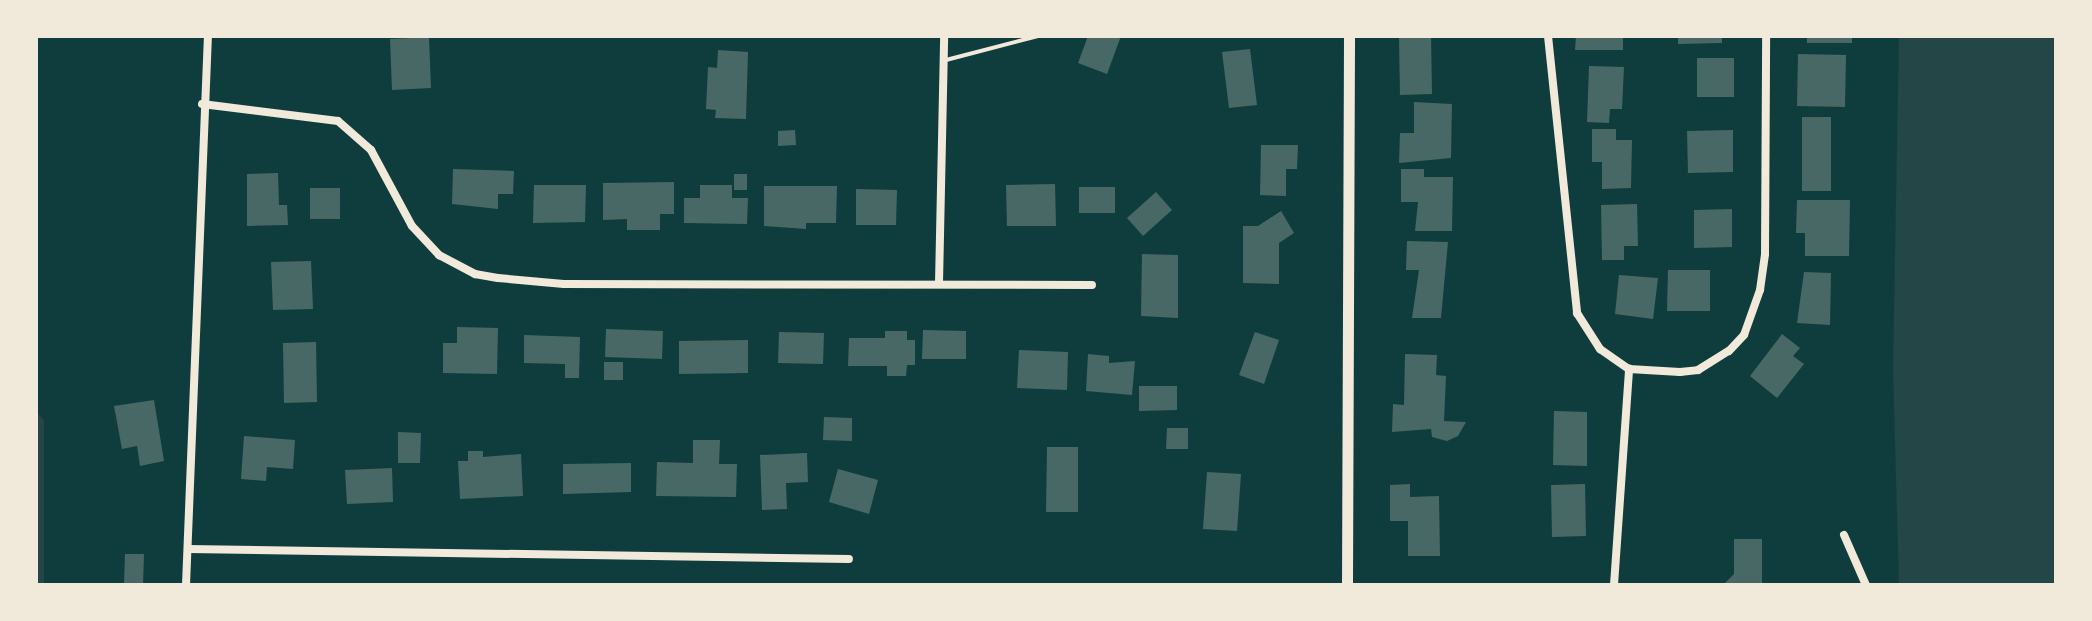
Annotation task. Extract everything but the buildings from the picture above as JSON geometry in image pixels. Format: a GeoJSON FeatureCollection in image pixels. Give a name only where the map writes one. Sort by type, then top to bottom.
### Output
{"type":"FeatureCollection","features":[{"type":"Feature","properties":{"kind":"street"},"geometry":{"type":"LineString","coordinates":[[186,585],[202,104],[208,36]]}},
{"type":"Feature","properties":{"kind":"street"},"geometry":{"type":"LineString","coordinates":[[939,283],[944,36]]}},
{"type":"Feature","properties":{"kind":"street"},"geometry":{"type":"LineString","coordinates":[[1347,585],[1349,36]]}},
{"type":"Feature","properties":{"kind":"street"},"geometry":{"type":"LineString","coordinates":[[1548,36],[1577,313],[1600,349],[1629,369],[1698,370],[1729,351],[1752,318],[1765,254],[1766,36]]}},
{"type":"Feature","properties":{"kind":"street"},"geometry":{"type":"LineString","coordinates":[[202,104],[338,121],[371,150],[412,226],[439,255],[475,274],[564,284],[1092,285]]}},
{"type":"Feature","properties":{"kind":"street"},"geometry":{"type":"LineString","coordinates":[[1614,585],[1629,369]]}},
{"type":"Feature","properties":{"kind":"street"},"geometry":{"type":"LineString","coordinates":[[1844,535],[1866,585]]}},
{"type":"Feature","properties":{"kind":"street"},"geometry":{"type":"LineString","coordinates":[[188,549],[849,559]]}},
{"type":"Feature","properties":{"kind":"lane"},"geometry":{"type":"LineString","coordinates":[[943,61],[1038,36]]}},
{"type":"Feature","properties":{"kind":"shaded area"},"geometry":{"type":"Polygon","coordinates":[[[1899,36],[2056,36],[2056,585],[1899,585],[1893,369],[1899,36]]]}},
{"type":"Feature","properties":{"kind":"shaded area"},"geometry":{"type":"Polygon","coordinates":[[[36,412],[44,420],[44,585],[36,585],[36,412]]]}}]}
